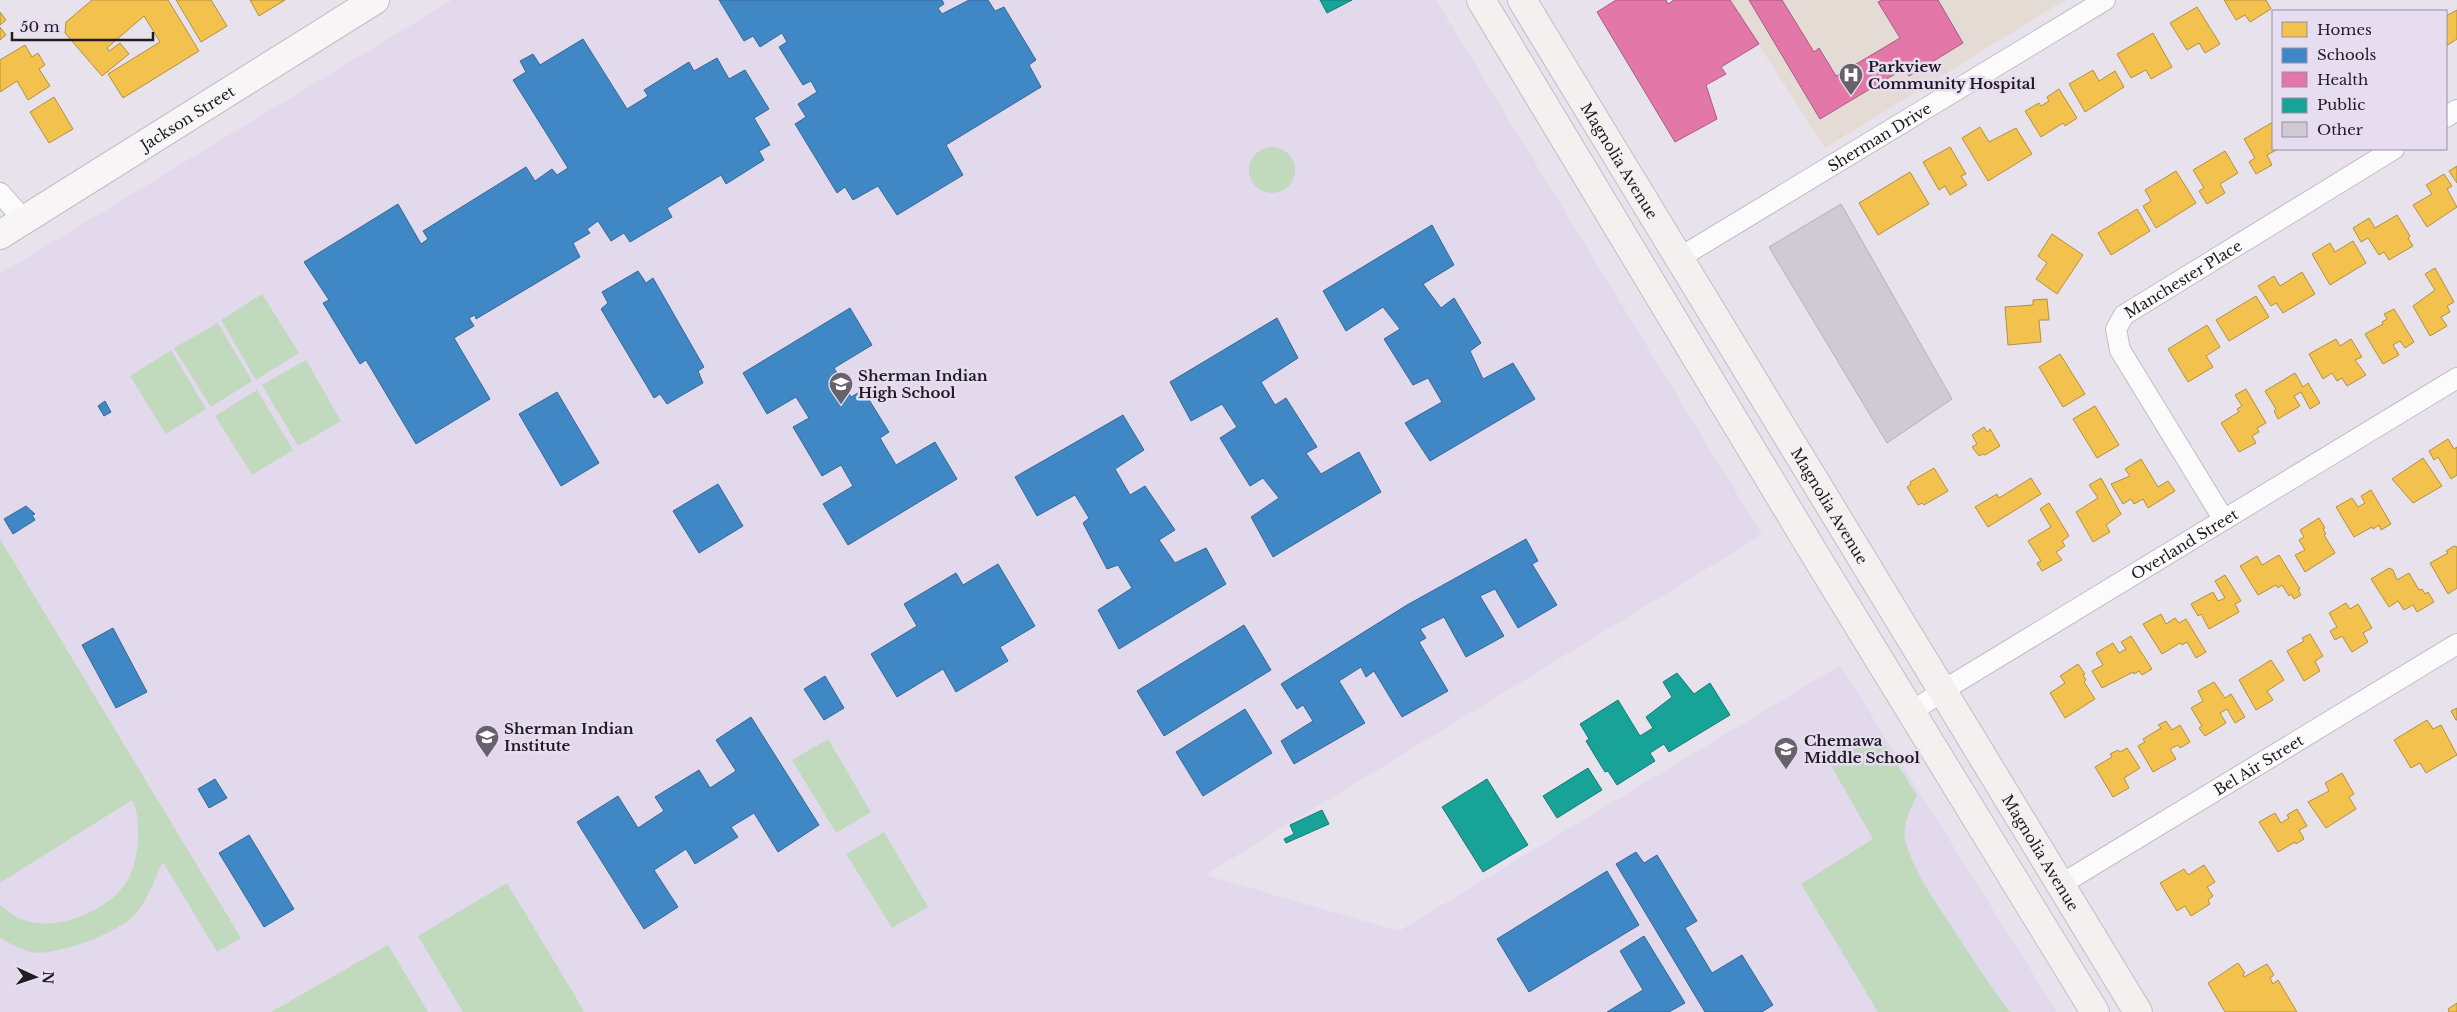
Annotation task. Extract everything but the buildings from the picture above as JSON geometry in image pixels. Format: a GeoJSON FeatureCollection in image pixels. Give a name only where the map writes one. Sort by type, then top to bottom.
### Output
{"type":"FeatureCollection","features":[{"type":"Feature","properties":{"kind":"main road"},"geometry":{"type":"LineString","coordinates":[[1481,0],[2095,1012]]}},
{"type":"Feature","properties":{"kind":"main road"},"geometry":{"type":"LineString","coordinates":[[1500,30],[1526,7]]}},
{"type":"Feature","properties":{"kind":"main road","name":"Magnolia Avenue"},"geometry":{"type":"LineString","coordinates":[[1526,7],[2138,1012]]}},
{"type":"Feature","properties":{"kind":"street","name":"Jackson Street"},"geometry":{"type":"LineString","coordinates":[[0,235],[375,0]]}},
{"type":"Feature","properties":{"kind":"street","name":"Sherman Drive"},"geometry":{"type":"LineString","coordinates":[[1679,258],[2105,0]]}},
{"type":"Feature","properties":{"kind":"street","name":"Manchester Place"},"geometry":{"type":"LineString","coordinates":[[2224,520],[2120,350],[2116,329],[2124,315],[2392,150]]}},
{"type":"Feature","properties":{"kind":"street"},"geometry":{"type":"LineString","coordinates":[[0,192],[24,220]]}},
{"type":"Feature","properties":{"kind":"street","name":"Overland Street"},"geometry":{"type":"LineString","coordinates":[[1912,712],[1942,691],[2457,378]]}},
{"type":"Feature","properties":{"kind":"street","name":"Bel Air Street"},"geometry":{"type":"LineString","coordinates":[[2060,885],[2457,644]]}},
{"type":"Feature","properties":{"kind":"shaded area","name":"Sherman Indian High School"},"geometry":{"type":"Polygon","coordinates":[[[452,0],[1436,0],[1762,535],[1205,875],[1399,931],[1840,665],[2057,1012],[0,1012],[0,274],[452,0]]]}},
{"type":"Feature","properties":{"kind":"shaded area","name":"Parkview Community Hospital"},"geometry":{"type":"Polygon","coordinates":[[[1730,0],[2065,0],[1825,148],[1730,0]]]}},
{"type":"Feature","properties":{"kind":"green space"},"geometry":{"type":"Polygon","coordinates":[[[1268,147],[1276,147],[1285,151],[1291,157],[1295,170],[1291,183],[1285,189],[1276,193],[1268,193],[1259,189],[1253,183],[1249,174],[1249,166],[1253,157],[1259,151],[1268,147]]]}},
{"type":"Feature","properties":{"kind":"green space"},"geometry":{"type":"Polygon","coordinates":[[[262,294],[299,353],[256,380],[221,320],[262,294]]]}},
{"type":"Feature","properties":{"kind":"green space"},"geometry":{"type":"Polygon","coordinates":[[[218,323],[252,381],[211,407],[174,348],[218,323]]]}},
{"type":"Feature","properties":{"kind":"green space"},"geometry":{"type":"Polygon","coordinates":[[[171,350],[206,409],[166,434],[130,376],[171,350]]]}},
{"type":"Feature","properties":{"kind":"green space"},"geometry":{"type":"Polygon","coordinates":[[[306,360],[341,421],[298,446],[262,385],[306,360]]]}},
{"type":"Feature","properties":{"kind":"green space"},"geometry":{"type":"Polygon","coordinates":[[[257,390],[293,450],[252,475],[215,416],[257,390]]]}},
{"type":"Feature","properties":{"kind":"green space"},"geometry":{"type":"Polygon","coordinates":[[[0,539],[241,938],[217,952],[163,862],[147,897],[134,916],[126,923],[100,936],[70,947],[42,953],[23,950],[0,938],[0,905],[19,918],[32,923],[47,924],[79,917],[107,902],[119,892],[132,871],[137,848],[138,823],[137,813],[132,800],[0,883],[0,539]]]}},
{"type":"Feature","properties":{"kind":"green space"},"geometry":{"type":"Polygon","coordinates":[[[1867,737],[1880,737],[1917,795],[1908,817],[1904,834],[1919,875],[1981,972],[2010,1012],[1878,1012],[1801,884],[1873,839],[1823,752],[1867,737]]]}},
{"type":"Feature","properties":{"kind":"green space"},"geometry":{"type":"Polygon","coordinates":[[[828,739],[871,812],[836,833],[792,760],[828,739]]]}},
{"type":"Feature","properties":{"kind":"green space"},"geometry":{"type":"Polygon","coordinates":[[[884,832],[928,907],[892,928],[846,854],[884,832]]]}},
{"type":"Feature","properties":{"kind":"green space"},"geometry":{"type":"Polygon","coordinates":[[[507,883],[584,1012],[463,1012],[418,936],[507,883]]]}},
{"type":"Feature","properties":{"kind":"green space"},"geometry":{"type":"Polygon","coordinates":[[[388,945],[428,1012],[271,1012],[388,945]]]}},
{"type":"Feature","properties":{"kind":"place","name":"Parkview Community Hospital"},"geometry":{"type":"Point","coordinates":[1851,96]}},
{"type":"Feature","properties":{"kind":"place","name":"Sherman Indian High School"},"geometry":{"type":"Point","coordinates":[841,405]}},
{"type":"Feature","properties":{"kind":"place","name":"Sherman Indian Institute"},"geometry":{"type":"Point","coordinates":[487,758]}},
{"type":"Feature","properties":{"kind":"place","name":"Chemawa Middle School"},"geometry":{"type":"Point","coordinates":[1786,770]}}]}
